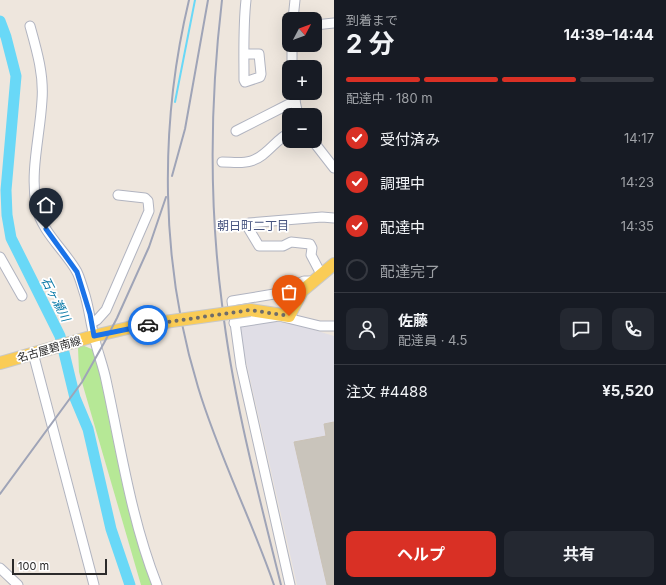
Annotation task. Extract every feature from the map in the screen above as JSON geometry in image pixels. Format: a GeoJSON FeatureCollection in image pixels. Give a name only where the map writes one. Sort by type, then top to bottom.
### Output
{"type":"FeatureCollection","features":[{"type":"Feature","properties":{"kind":"main road"},"geometry":{"type":"LineString","coordinates":[[289,316],[302,291],[334,264]]}},
{"type":"Feature","properties":{"kind":"main road","name":"名古屋碧南線"},"geometry":{"type":"LineString","coordinates":[[0,363],[88,337],[136,326],[250,310],[289,316]]}},
{"type":"Feature","properties":{"kind":"street"},"geometry":{"type":"LineString","coordinates":[[244,54],[243,24],[246,0]]}},
{"type":"Feature","properties":{"kind":"street"},"geometry":{"type":"LineString","coordinates":[[294,12],[295,0]]}},
{"type":"Feature","properties":{"kind":"street"},"geometry":{"type":"LineString","coordinates":[[322,24],[334,23]]}},
{"type":"Feature","properties":{"kind":"street"},"geometry":{"type":"LineString","coordinates":[[30,26],[40,60],[42,84],[40,133],[34,162],[34,185],[37,208],[46,229],[77,272],[92,323],[88,337],[106,377],[132,508],[140,537],[157,585]]}},
{"type":"Feature","properties":{"kind":"street"},"geometry":{"type":"LineString","coordinates":[[236,130],[291,100]]}},
{"type":"Feature","properties":{"kind":"street"},"geometry":{"type":"LineString","coordinates":[[222,162],[243,163],[253,161],[261,156],[282,136]]}},
{"type":"Feature","properties":{"kind":"street"},"geometry":{"type":"LineString","coordinates":[[318,148],[334,168]]}},
{"type":"Feature","properties":{"kind":"street"},"geometry":{"type":"LineString","coordinates":[[92,323],[97,320],[106,310],[149,211],[148,201],[145,198],[118,195]]}},
{"type":"Feature","properties":{"kind":"street"},"geometry":{"type":"LineString","coordinates":[[290,585],[241,366],[232,301],[274,294],[304,281],[317,278],[311,255],[312,248],[310,244],[291,242],[283,246],[259,246],[246,226],[249,223],[322,217],[334,218]]}},
{"type":"Feature","properties":{"kind":"street"},"geometry":{"type":"LineString","coordinates":[[0,257],[22,296]]}},
{"type":"Feature","properties":{"kind":"street"},"geometry":{"type":"LineString","coordinates":[[234,323],[279,316],[320,326],[334,326]]}},
{"type":"Feature","properties":{"kind":"street"},"geometry":{"type":"LineString","coordinates":[[289,316],[300,317],[334,326]]}},
{"type":"Feature","properties":{"kind":"street"},"geometry":{"type":"LineString","coordinates":[[36,352],[94,585]]}},
{"type":"Feature","properties":{"kind":"street"},"geometry":{"type":"LineString","coordinates":[[0,568],[18,585]]}},
{"type":"Feature","properties":{"kind":"shaded area"},"geometry":{"type":"Polygon","coordinates":[[[278,319],[334,336],[334,585],[297,585],[238,326],[278,319]]]}},
{"type":"Feature","properties":{"kind":"green space"},"geometry":{"type":"Polygon","coordinates":[[[82,345],[94,350],[106,392],[153,585],[141,585],[79,372],[78,348],[82,345]]]}},
{"type":"Feature","properties":{"kind":"building"},"geometry":{"type":"Polygon","coordinates":[[[334,422],[334,585],[327,585],[294,442],[326,436],[324,424],[334,422]]]}},
{"type":"Feature","properties":{"kind":"waterway"},"geometry":{"type":"LineString","coordinates":[[175,102],[195,0]]}},
{"type":"Feature","properties":{"kind":"waterway","name":"石ヶ瀬川"},"geometry":{"type":"LineString","coordinates":[[0,21],[6,37],[16,76],[6,190],[7,215],[11,238],[60,336],[75,398],[88,429],[111,529],[130,585]]}},
{"type":"Feature","properties":{"kind":"railway"},"geometry":{"type":"LineString","coordinates":[[189,0],[179,47],[172,96],[169,145],[168,194],[176,292],[185,340],[206,412],[274,585]]}},
{"type":"Feature","properties":{"kind":"railway"},"geometry":{"type":"LineString","coordinates":[[172,176],[185,129],[208,0]]}},
{"type":"Feature","properties":{"kind":"railway"},"geometry":{"type":"LineString","coordinates":[[222,0],[213,114],[213,190],[218,266],[227,340],[239,410],[281,585]]}},
{"type":"Feature","properties":{"kind":"railway"},"geometry":{"type":"LineString","coordinates":[[0,494],[82,382],[104,343],[149,247],[166,197]]}},
{"type":"Feature","properties":{"kind":"way so far"},"geometry":{"type":"LineString","coordinates":[[148,325],[250,310],[289,316]]}},
{"type":"Feature","properties":{"kind":"district","name":"朝日町二丁目"},"geometry":{"type":"Point","coordinates":[253,225]}},
{"type":"Feature","properties":{"kind":"route"},"geometry":{"type":"LineString","coordinates":[[46,229],[77,272],[90,314],[94,336],[136,326],[148,325]]}}]}
